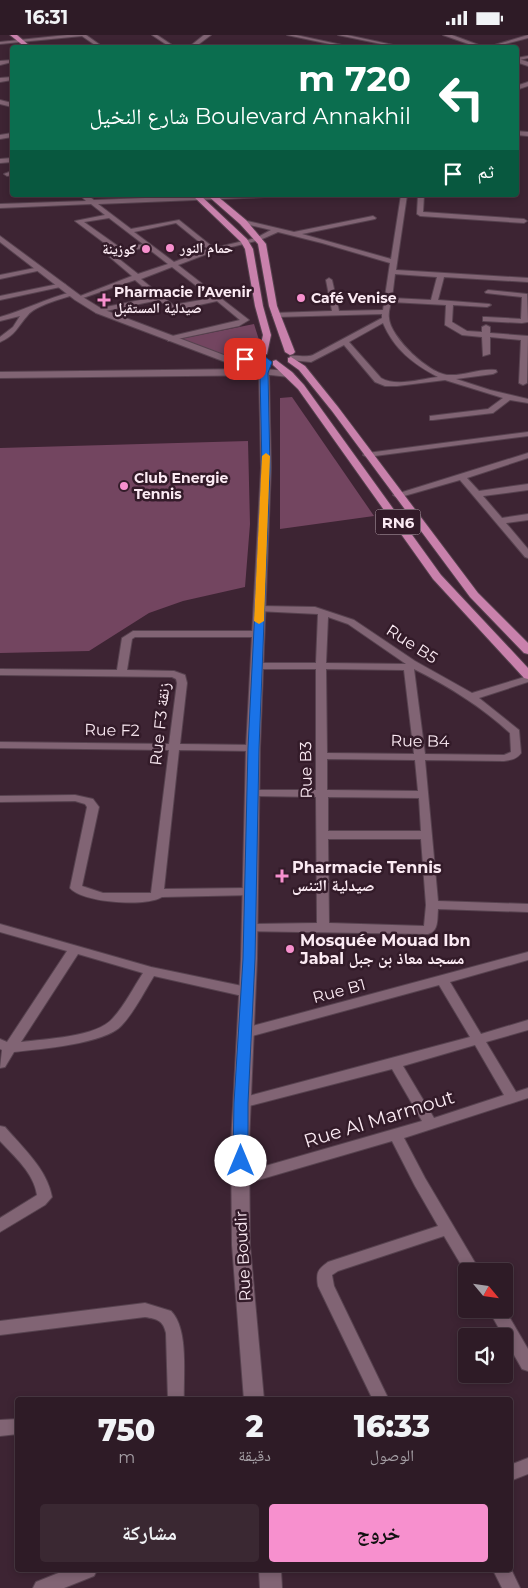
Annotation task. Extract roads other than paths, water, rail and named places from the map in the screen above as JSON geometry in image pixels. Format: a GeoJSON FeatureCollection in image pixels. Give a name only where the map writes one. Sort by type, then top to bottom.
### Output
{"type":"FeatureCollection","features":[{"type":"Feature","properties":{"kind":"main road"},"geometry":{"type":"LineString","coordinates":[[3,35],[12,43],[19,45]]}},
{"type":"Feature","properties":{"kind":"main road"},"geometry":{"type":"LineString","coordinates":[[13,35],[19,45]]}},
{"type":"Feature","properties":{"kind":"main road"},"geometry":{"type":"LineString","coordinates":[[199,197],[244,241],[249,249],[258,306],[267,335],[266,361]]}},
{"type":"Feature","properties":{"kind":"main road"},"geometry":{"type":"LineString","coordinates":[[213,197],[243,222],[262,244],[271,297],[291,357]]}},
{"type":"Feature","properties":{"kind":"main road"},"geometry":{"type":"LineString","coordinates":[[266,361],[277,350],[291,357]]}},
{"type":"Feature","properties":{"kind":"main road"},"geometry":{"type":"LineString","coordinates":[[266,361],[291,357]]}},
{"type":"Feature","properties":{"kind":"main road","name":"RN6"},"geometry":{"type":"LineString","coordinates":[[291,357],[305,363],[367,455],[474,595],[528,650]]}},
{"type":"Feature","properties":{"kind":"main road","name":"RN6"},"geometry":{"type":"LineString","coordinates":[[266,361],[289,374],[306,393],[436,577],[528,675]]}},
{"type":"Feature","properties":{"kind":"main road"},"geometry":{"type":"LineString","coordinates":[[380,498],[397,495]]}},
{"type":"Feature","properties":{"kind":"street"},"geometry":{"type":"LineString","coordinates":[[19,45],[82,35],[98,45]]}},
{"type":"Feature","properties":{"kind":"street"},"geometry":{"type":"LineString","coordinates":[[154,35],[170,45]]}},
{"type":"Feature","properties":{"kind":"street"},"geometry":{"type":"LineString","coordinates":[[195,45],[208,35]]}},
{"type":"Feature","properties":{"kind":"street"},"geometry":{"type":"LineString","coordinates":[[206,45],[218,35]]}},
{"type":"Feature","properties":{"kind":"street"},"geometry":{"type":"LineString","coordinates":[[289,35],[339,45]]}},
{"type":"Feature","properties":{"kind":"street"},"geometry":{"type":"LineString","coordinates":[[340,35],[391,45]]}},
{"type":"Feature","properties":{"kind":"street"},"geometry":{"type":"LineString","coordinates":[[446,35],[475,45]]}},
{"type":"Feature","properties":{"kind":"street"},"geometry":{"type":"LineString","coordinates":[[496,45],[528,35]]}},
{"type":"Feature","properties":{"kind":"street"},"geometry":{"type":"LineString","coordinates":[[0,43],[12,43]]}},
{"type":"Feature","properties":{"kind":"street"},"geometry":{"type":"LineString","coordinates":[[86,197],[245,320],[236,324],[171,339]]}},
{"type":"Feature","properties":{"kind":"street"},"geometry":{"type":"LineString","coordinates":[[0,206],[177,197]]}},
{"type":"Feature","properties":{"kind":"street"},"geometry":{"type":"LineString","coordinates":[[404,197],[386,316],[387,329],[398,346],[408,355],[449,378],[489,393],[528,401]]}},
{"type":"Feature","properties":{"kind":"street"},"geometry":{"type":"LineString","coordinates":[[420,197],[420,214],[524,221]]}},
{"type":"Feature","properties":{"kind":"street"},"geometry":{"type":"LineString","coordinates":[[110,216],[78,222],[119,251]]}},
{"type":"Feature","properties":{"kind":"street"},"geometry":{"type":"LineString","coordinates":[[292,234],[373,218]]}},
{"type":"Feature","properties":{"kind":"street"},"geometry":{"type":"LineString","coordinates":[[128,231],[177,221],[214,250]]}},
{"type":"Feature","properties":{"kind":"street"},"geometry":{"type":"LineString","coordinates":[[243,222],[324,241],[393,262]]}},
{"type":"Feature","properties":{"kind":"street"},"geometry":{"type":"LineString","coordinates":[[0,319],[26,312],[56,298],[75,296],[137,278],[214,250],[258,239],[277,230]]}},
{"type":"Feature","properties":{"kind":"street"},"geometry":{"type":"LineString","coordinates":[[0,238],[75,296],[99,311],[236,363],[266,361]]}},
{"type":"Feature","properties":{"kind":"street"},"geometry":{"type":"LineString","coordinates":[[147,245],[109,254],[168,306],[174,308],[218,299]]}},
{"type":"Feature","properties":{"kind":"street"},"geometry":{"type":"LineString","coordinates":[[0,277],[40,269]]}},
{"type":"Feature","properties":{"kind":"street"},"geometry":{"type":"LineString","coordinates":[[392,272],[528,280]]}},
{"type":"Feature","properties":{"kind":"street"},"geometry":{"type":"LineString","coordinates":[[434,302],[441,275]]}},
{"type":"Feature","properties":{"kind":"street"},"geometry":{"type":"LineString","coordinates":[[486,353],[486,305],[490,278]]}},
{"type":"Feature","properties":{"kind":"street"},"geometry":{"type":"LineString","coordinates":[[329,280],[336,313]]}},
{"type":"Feature","properties":{"kind":"street"},"geometry":{"type":"LineString","coordinates":[[0,298],[63,285]]}},
{"type":"Feature","properties":{"kind":"street"},"geometry":{"type":"LineString","coordinates":[[486,319],[525,320],[525,295],[488,292]]}},
{"type":"Feature","properties":{"kind":"street"},"geometry":{"type":"LineString","coordinates":[[99,311],[160,298]]}},
{"type":"Feature","properties":{"kind":"street"},"geometry":{"type":"LineString","coordinates":[[388,301],[486,305]]}},
{"type":"Feature","properties":{"kind":"street"},"geometry":{"type":"LineString","coordinates":[[450,303],[448,324],[465,333],[525,338],[523,383]]}},
{"type":"Feature","properties":{"kind":"street"},"geometry":{"type":"LineString","coordinates":[[0,340],[16,327],[26,312]]}},
{"type":"Feature","properties":{"kind":"street"},"geometry":{"type":"LineString","coordinates":[[276,315],[336,313],[386,316]]}},
{"type":"Feature","properties":{"kind":"street"},"geometry":{"type":"LineString","coordinates":[[305,363],[386,316]]}},
{"type":"Feature","properties":{"kind":"street"},"geometry":{"type":"LineString","coordinates":[[345,341],[378,380],[385,384],[494,372]]}},
{"type":"Feature","properties":{"kind":"street"},"geometry":{"type":"LineString","coordinates":[[0,371],[203,369],[236,363],[266,361]]}},
{"type":"Feature","properties":{"kind":"street"},"geometry":{"type":"LineString","coordinates":[[0,375],[266,361]]}},
{"type":"Feature","properties":{"kind":"street","name":"Rue Boudir"},"geometry":{"type":"LineString","coordinates":[[254,1397],[241,1245],[241,1103],[250,928],[249,892],[253,748],[266,469],[266,361]]}},
{"type":"Feature","properties":{"kind":"street"},"geometry":{"type":"LineString","coordinates":[[433,418],[490,411],[510,397]]}},
{"type":"Feature","properties":{"kind":"street"},"geometry":{"type":"LineString","coordinates":[[367,455],[528,434]]}},
{"type":"Feature","properties":{"kind":"street"},"geometry":{"type":"LineString","coordinates":[[397,495],[462,477],[528,455]]}},
{"type":"Feature","properties":{"kind":"street"},"geometry":{"type":"LineString","coordinates":[[462,477],[528,555]]}},
{"type":"Feature","properties":{"kind":"street"},"geometry":{"type":"LineString","coordinates":[[477,495],[528,487]]}},
{"type":"Feature","properties":{"kind":"street"},"geometry":{"type":"LineString","coordinates":[[500,521],[528,517]]}},
{"type":"Feature","properties":{"kind":"street"},"geometry":{"type":"LineString","coordinates":[[517,543],[528,541]]}},
{"type":"Feature","properties":{"kind":"street","name":"Rue B5"},"geometry":{"type":"LineString","coordinates":[[260,609],[323,612],[351,622],[413,667],[471,697],[504,721],[515,732],[516,753]]}},
{"type":"Feature","properties":{"kind":"street","name":"Rue B3"},"geometry":{"type":"LineString","coordinates":[[323,612],[323,927]]}},
{"type":"Feature","properties":{"kind":"street"},"geometry":{"type":"LineString","coordinates":[[121,674],[129,635],[258,634]]}},
{"type":"Feature","properties":{"kind":"street","name":"Rue B5"},"geometry":{"type":"LineString","coordinates":[[258,667],[413,667]]}},
{"type":"Feature","properties":{"kind":"street"},"geometry":{"type":"LineString","coordinates":[[250,928],[323,927],[428,931],[432,923],[432,905],[413,667]]}},
{"type":"Feature","properties":{"kind":"street","name":"Rue F3 زنقة"},"geometry":{"type":"LineString","coordinates":[[0,672],[174,674],[181,677],[182,683],[157,894]]}},
{"type":"Feature","properties":{"kind":"street"},"geometry":{"type":"LineString","coordinates":[[471,697],[528,679]]}},
{"type":"Feature","properties":{"kind":"street","name":"Rue F2"},"geometry":{"type":"LineString","coordinates":[[0,745],[253,748]]}},
{"type":"Feature","properties":{"kind":"street","name":"Rue B4"},"geometry":{"type":"LineString","coordinates":[[322,756],[504,758],[511,757],[516,753]]}},
{"type":"Feature","properties":{"kind":"street"},"geometry":{"type":"LineString","coordinates":[[252,793],[424,795]]}},
{"type":"Feature","properties":{"kind":"street"},"geometry":{"type":"LineString","coordinates":[[0,799],[81,799],[92,803],[93,807],[76,888],[87,894],[119,897],[153,897],[157,894],[249,892]]}},
{"type":"Feature","properties":{"kind":"street"},"geometry":{"type":"LineString","coordinates":[[322,835],[427,835]]}},
{"type":"Feature","properties":{"kind":"street"},"geometry":{"type":"LineString","coordinates":[[432,905],[528,908]]}},
{"type":"Feature","properties":{"kind":"street"},"geometry":{"type":"LineString","coordinates":[[2,931],[151,971],[247,992]]}},
{"type":"Feature","properties":{"kind":"street"},"geometry":{"type":"LineString","coordinates":[[0,1063],[5,1046],[74,950]]}},
{"type":"Feature","properties":{"kind":"street","name":"Rue B1"},"geometry":{"type":"LineString","coordinates":[[244,1033],[528,956]]}},
{"type":"Feature","properties":{"kind":"street"},"geometry":{"type":"LineString","coordinates":[[5,1046],[96,1034],[110,1029],[117,1023],[151,971]]}},
{"type":"Feature","properties":{"kind":"street"},"geometry":{"type":"LineString","coordinates":[[443,980],[512,1097]]}},
{"type":"Feature","properties":{"kind":"street"},"geometry":{"type":"LineString","coordinates":[[241,1103],[395,1063],[528,1025]]}},
{"type":"Feature","properties":{"kind":"street"},"geometry":{"type":"LineString","coordinates":[[395,1063],[431,1125]]}},
{"type":"Feature","properties":{"kind":"street","name":"Rue Al Marmout"},"geometry":{"type":"LineString","coordinates":[[241,1179],[431,1125],[528,1093]]}},
{"type":"Feature","properties":{"kind":"street"},"geometry":{"type":"LineString","coordinates":[[0,1131],[36,1175],[45,1193],[45,1197],[0,1227]]}},
{"type":"Feature","properties":{"kind":"street"},"geometry":{"type":"LineString","coordinates":[[396,1135],[468,1263]]}},
{"type":"Feature","properties":{"kind":"street"},"geometry":{"type":"LineString","coordinates":[[380,1397],[326,1286],[324,1273],[333,1266],[448,1229]]}},
{"type":"Feature","properties":{"kind":"street"},"geometry":{"type":"LineString","coordinates":[[0,1328],[145,1310],[162,1313],[173,1326],[176,1397]]}},
{"type":"Feature","properties":{"kind":"street"},"geometry":{"type":"LineString","coordinates":[[501,1318],[528,1364]]}},
{"type":"Feature","properties":{"kind":"street"},"geometry":{"type":"LineString","coordinates":[[0,1428],[15,1426]]}},
{"type":"Feature","properties":{"kind":"street"},"geometry":{"type":"LineString","coordinates":[[513,1472],[528,1466]]}},
{"type":"Feature","properties":{"kind":"street"},"geometry":{"type":"LineString","coordinates":[[42,1588],[78,1572]]}},
{"type":"Feature","properties":{"kind":"street"},"geometry":{"type":"LineString","coordinates":[[270,1572],[271,1588]]}},
{"type":"Feature","properties":{"kind":"street"},"geometry":{"type":"LineString","coordinates":[[503,1572],[511,1588]]}},
{"type":"Feature","properties":{"kind":"place","name":"حمام النور"},"geometry":{"type":"Point","coordinates":[170,248]}},
{"type":"Feature","properties":{"kind":"place","name":"كوزينة"},"geometry":{"type":"Point","coordinates":[146,249]}},
{"type":"Feature","properties":{"kind":"place","name":"Café Venise"},"geometry":{"type":"Point","coordinates":[301,298]}},
{"type":"Feature","properties":{"kind":"place","name":"Pharmacie l’Avenir صيدلية المستقبل"},"geometry":{"type":"Point","coordinates":[104,300]}},
{"type":"Feature","properties":{"kind":"place","name":"Club Energie Tennis"},"geometry":{"type":"Point","coordinates":[124,486]}},
{"type":"Feature","properties":{"kind":"place","name":"Pharmacie Tennis صيدلية التنس"},"geometry":{"type":"Point","coordinates":[282,876]}},
{"type":"Feature","properties":{"kind":"place","name":"Mosquée Mouad Ibn Jabal مسجد معاذ بن جبل"},"geometry":{"type":"Point","coordinates":[290,949]}}]}
